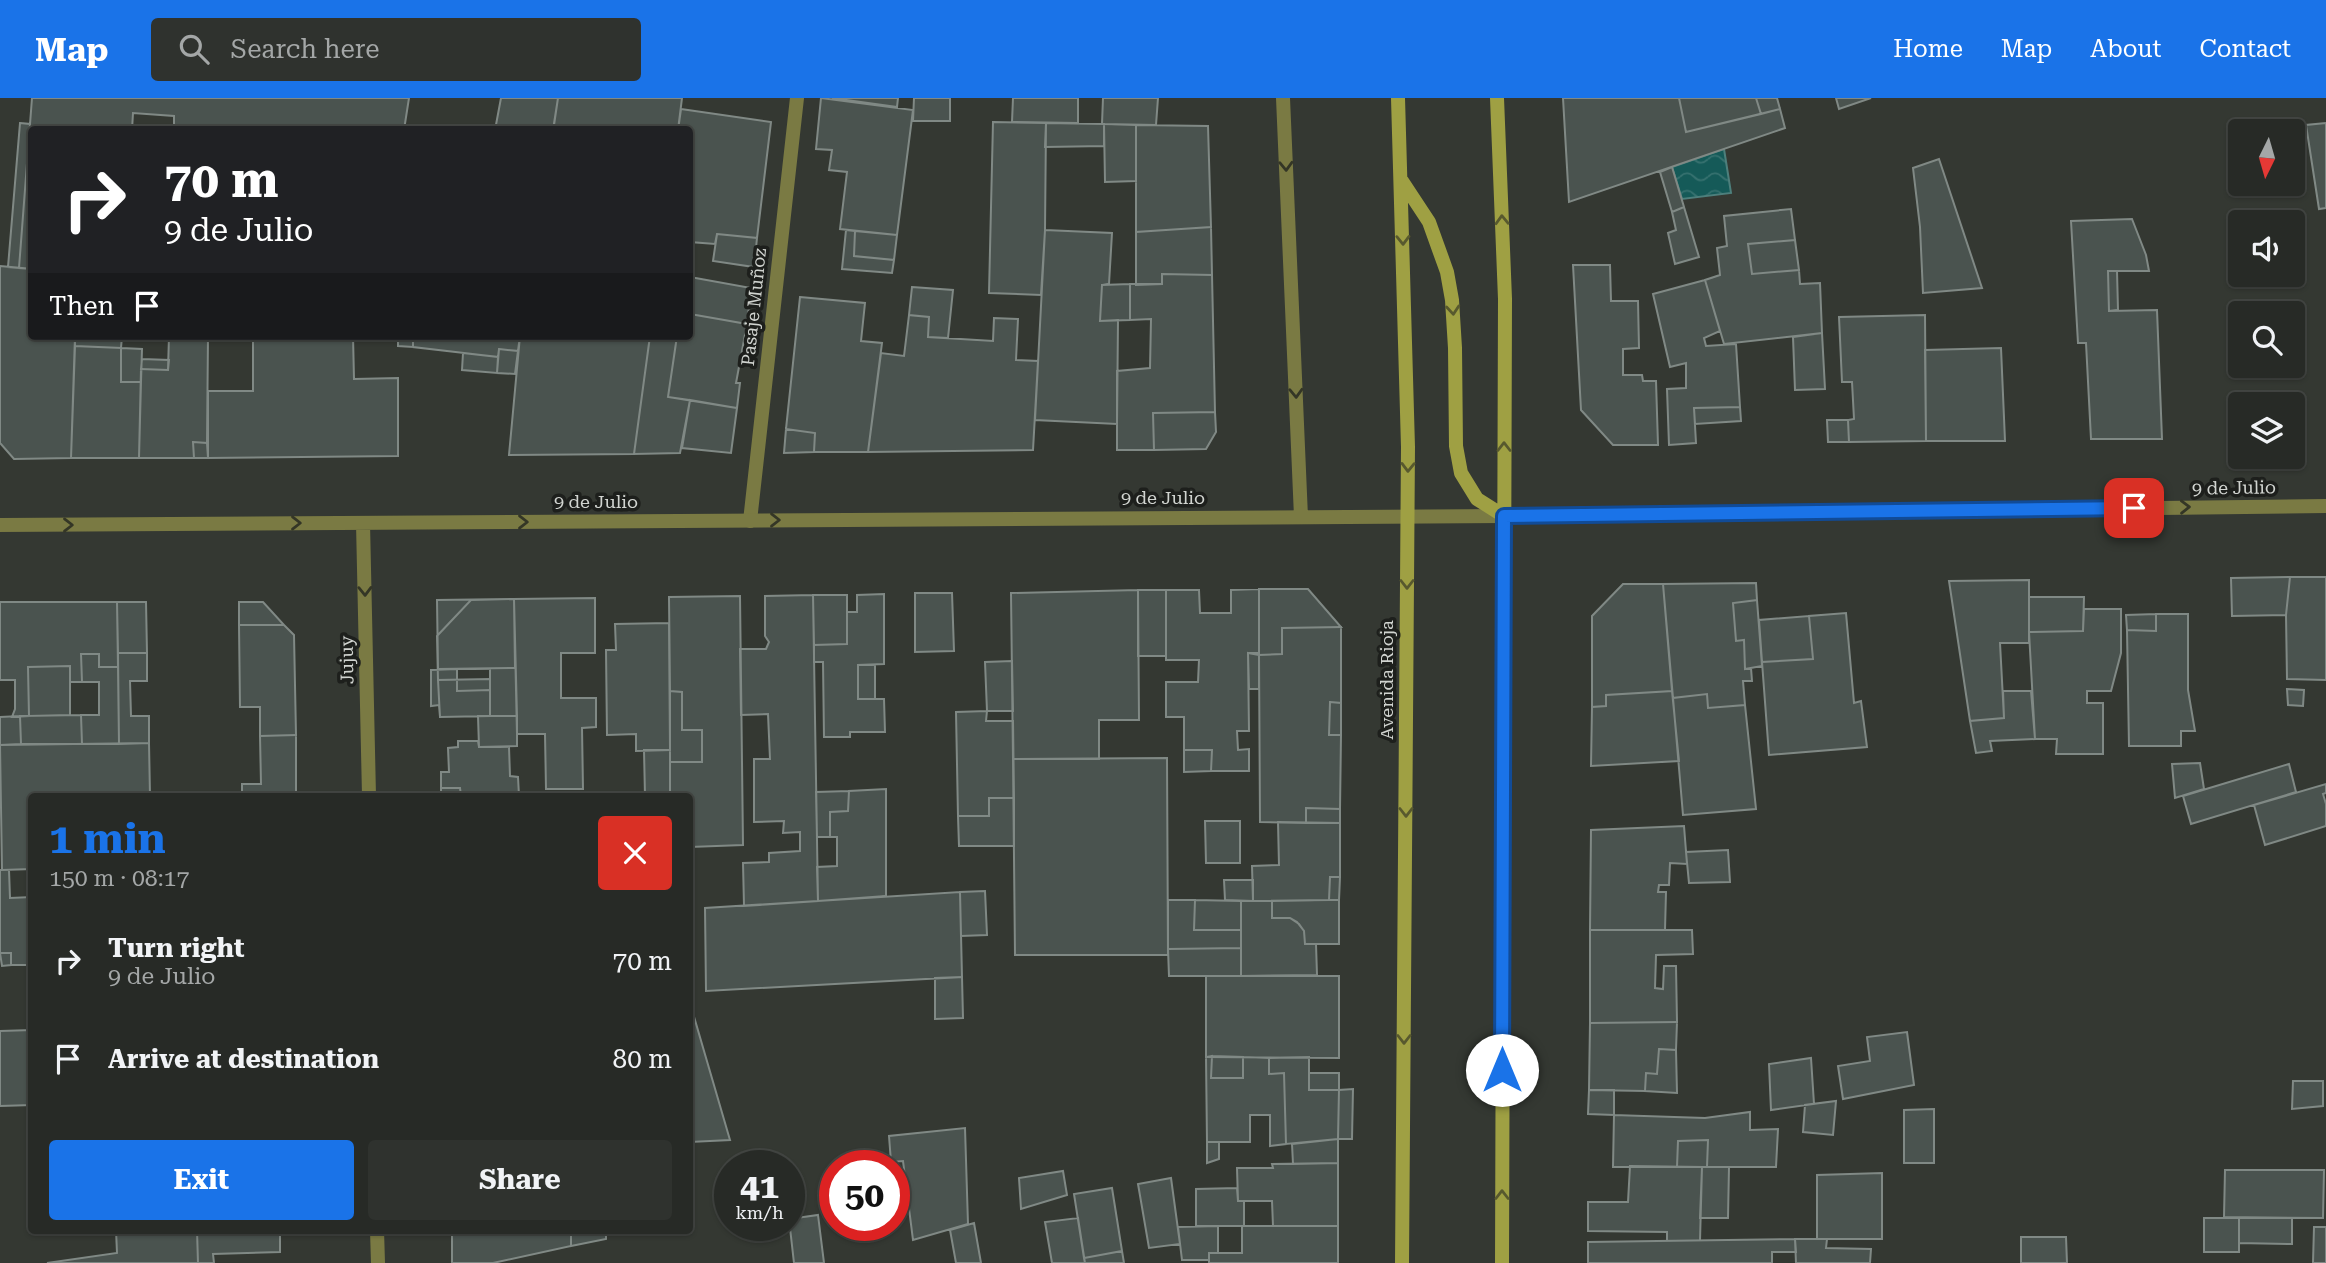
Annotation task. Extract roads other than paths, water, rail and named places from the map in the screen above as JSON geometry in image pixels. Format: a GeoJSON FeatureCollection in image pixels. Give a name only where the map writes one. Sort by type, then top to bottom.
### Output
{"type":"FeatureCollection","features":[{"type":"Feature","properties":{"kind":"main road","name":"Avenida Rioja"},"geometry":{"type":"LineString","coordinates":[[1398,98],[1408,447],[1402,1263]]}},
{"type":"Feature","properties":{"kind":"main road"},"geometry":{"type":"LineString","coordinates":[[1497,98],[1505,299],[1502,1263]]}},
{"type":"Feature","properties":{"kind":"main road"},"geometry":{"type":"LineString","coordinates":[[1402,180],[1429,222],[1447,271],[1455,348],[1456,446],[1461,473],[1477,499],[1504,516]]}},
{"type":"Feature","properties":{"kind":"street","name":"Pasaje Muñoz"},"geometry":{"type":"LineString","coordinates":[[750,521],[797,98]]}},
{"type":"Feature","properties":{"kind":"street"},"geometry":{"type":"LineString","coordinates":[[1283,98],[1301,517]]}},
{"type":"Feature","properties":{"kind":"street","name":"9 de Julio"},"geometry":{"type":"LineString","coordinates":[[0,525],[1504,516],[2326,506]]}},
{"type":"Feature","properties":{"kind":"street","name":"Jujuy"},"geometry":{"type":"LineString","coordinates":[[363,523],[369,793]]}},
{"type":"Feature","properties":{"kind":"street"},"geometry":{"type":"LineString","coordinates":[[377,1234],[378,1263]]}},
{"type":"Feature","properties":{"kind":"water"},"geometry":{"type":"Polygon","coordinates":[[[1724,149],[1731,193],[1682,199],[1672,167],[1724,149]]]}}]}
